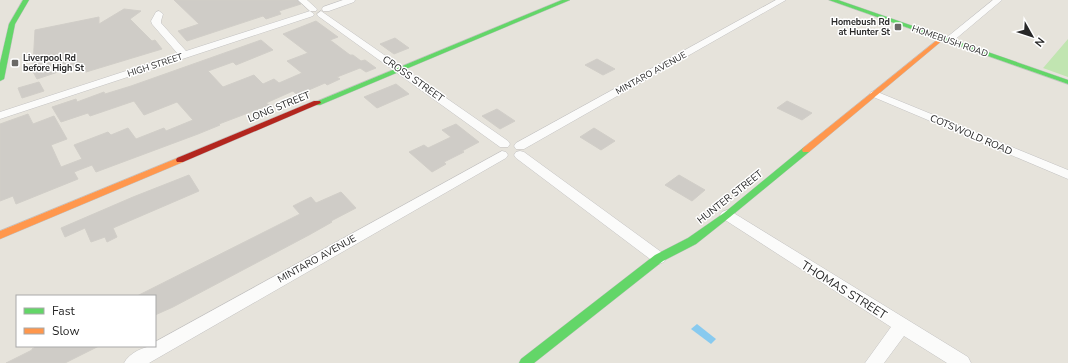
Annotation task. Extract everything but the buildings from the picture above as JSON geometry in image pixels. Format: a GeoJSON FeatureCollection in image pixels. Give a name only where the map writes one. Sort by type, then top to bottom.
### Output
{"type":"FeatureCollection","features":[{"type":"Feature","properties":{"kind":"main road"},"geometry":{"type":"LineString","coordinates":[[0,79],[12,24],[26,0]]}},
{"type":"Feature","properties":{"kind":"main road","name":"LONG STREET"},"geometry":{"type":"LineString","coordinates":[[0,235],[567,0]]}},
{"type":"Feature","properties":{"kind":"main road","name":"HOMEBUSH ROAD"},"geometry":{"type":"LineString","coordinates":[[832,0],[1068,82]]}},
{"type":"Feature","properties":{"kind":"main road","name":"HUNTER STREET"},"geometry":{"type":"LineString","coordinates":[[525,363],[659,258],[692,241],[727,215],[945,39]]}},
{"type":"Feature","properties":{"kind":"street","name":"CROSS STREET"},"geometry":{"type":"LineString","coordinates":[[302,0],[400,70],[503,150]]}},
{"type":"Feature","properties":{"kind":"street","name":"HIGH STREET"},"geometry":{"type":"LineString","coordinates":[[0,116],[351,0]]}},
{"type":"Feature","properties":{"kind":"street","name":"MINTARO AVENUE"},"geometry":{"type":"LineString","coordinates":[[520,150],[782,0]]}},
{"type":"Feature","properties":{"kind":"street"},"geometry":{"type":"LineString","coordinates":[[945,39],[998,0]]}},
{"type":"Feature","properties":{"kind":"street"},"geometry":{"type":"LineString","coordinates":[[159,14],[156,21],[157,24],[185,56]]}},
{"type":"Feature","properties":{"kind":"street","name":"COTSWOLD ROAD"},"geometry":{"type":"LineString","coordinates":[[875,94],[1068,175]]}},
{"type":"Feature","properties":{"kind":"street"},"geometry":{"type":"LineString","coordinates":[[503,150],[514,143],[520,150],[659,258]]}},
{"type":"Feature","properties":{"kind":"street","name":"MINTARO AVENUE"},"geometry":{"type":"LineString","coordinates":[[133,363],[503,150]]}},
{"type":"Feature","properties":{"kind":"street","name":"THOMAS STREET"},"geometry":{"type":"LineString","coordinates":[[727,215],[962,363]]}},
{"type":"Feature","properties":{"kind":"street"},"geometry":{"type":"LineString","coordinates":[[874,363],[902,326]]}},
{"type":"Feature","properties":{"kind":"green space"},"geometry":{"type":"Polygon","coordinates":[[[1068,39],[1068,77],[1043,68],[1044,67],[1068,39]]]}},
{"type":"Feature","properties":{"kind":"water"},"geometry":{"type":"Polygon","coordinates":[[[697,324],[716,339],[711,344],[691,329],[697,324]]]}},
{"type":"Feature","properties":{"kind":"traffic: fast"},"geometry":{"type":"LineString","coordinates":[[0,79],[12,24],[26,0]]}},
{"type":"Feature","properties":{"kind":"traffic: fast"},"geometry":{"type":"LineString","coordinates":[[317,103],[567,0]]}},
{"type":"Feature","properties":{"kind":"traffic: fast"},"geometry":{"type":"LineString","coordinates":[[832,0],[1068,82]]}},
{"type":"Feature","properties":{"kind":"traffic: fast"},"geometry":{"type":"LineString","coordinates":[[525,363],[659,258],[692,241],[727,215],[806,150]]}},
{"type":"Feature","properties":{"kind":"traffic: slow"},"geometry":{"type":"LineString","coordinates":[[806,150],[942,38]]}},
{"type":"Feature","properties":{"kind":"traffic: slow"},"geometry":{"type":"LineString","coordinates":[[0,235],[180,160]]}},
{"type":"Feature","properties":{"kind":"traffic: jam"},"geometry":{"type":"LineString","coordinates":[[180,160],[317,103]]}},
{"type":"Feature","properties":{"kind":"place","name":"Homebush Rd at Hunter St"},"geometry":{"type":"Point","coordinates":[898,27]}},
{"type":"Feature","properties":{"kind":"place","name":"Liverpool Rd before High St"},"geometry":{"type":"Point","coordinates":[15,63]}}]}
